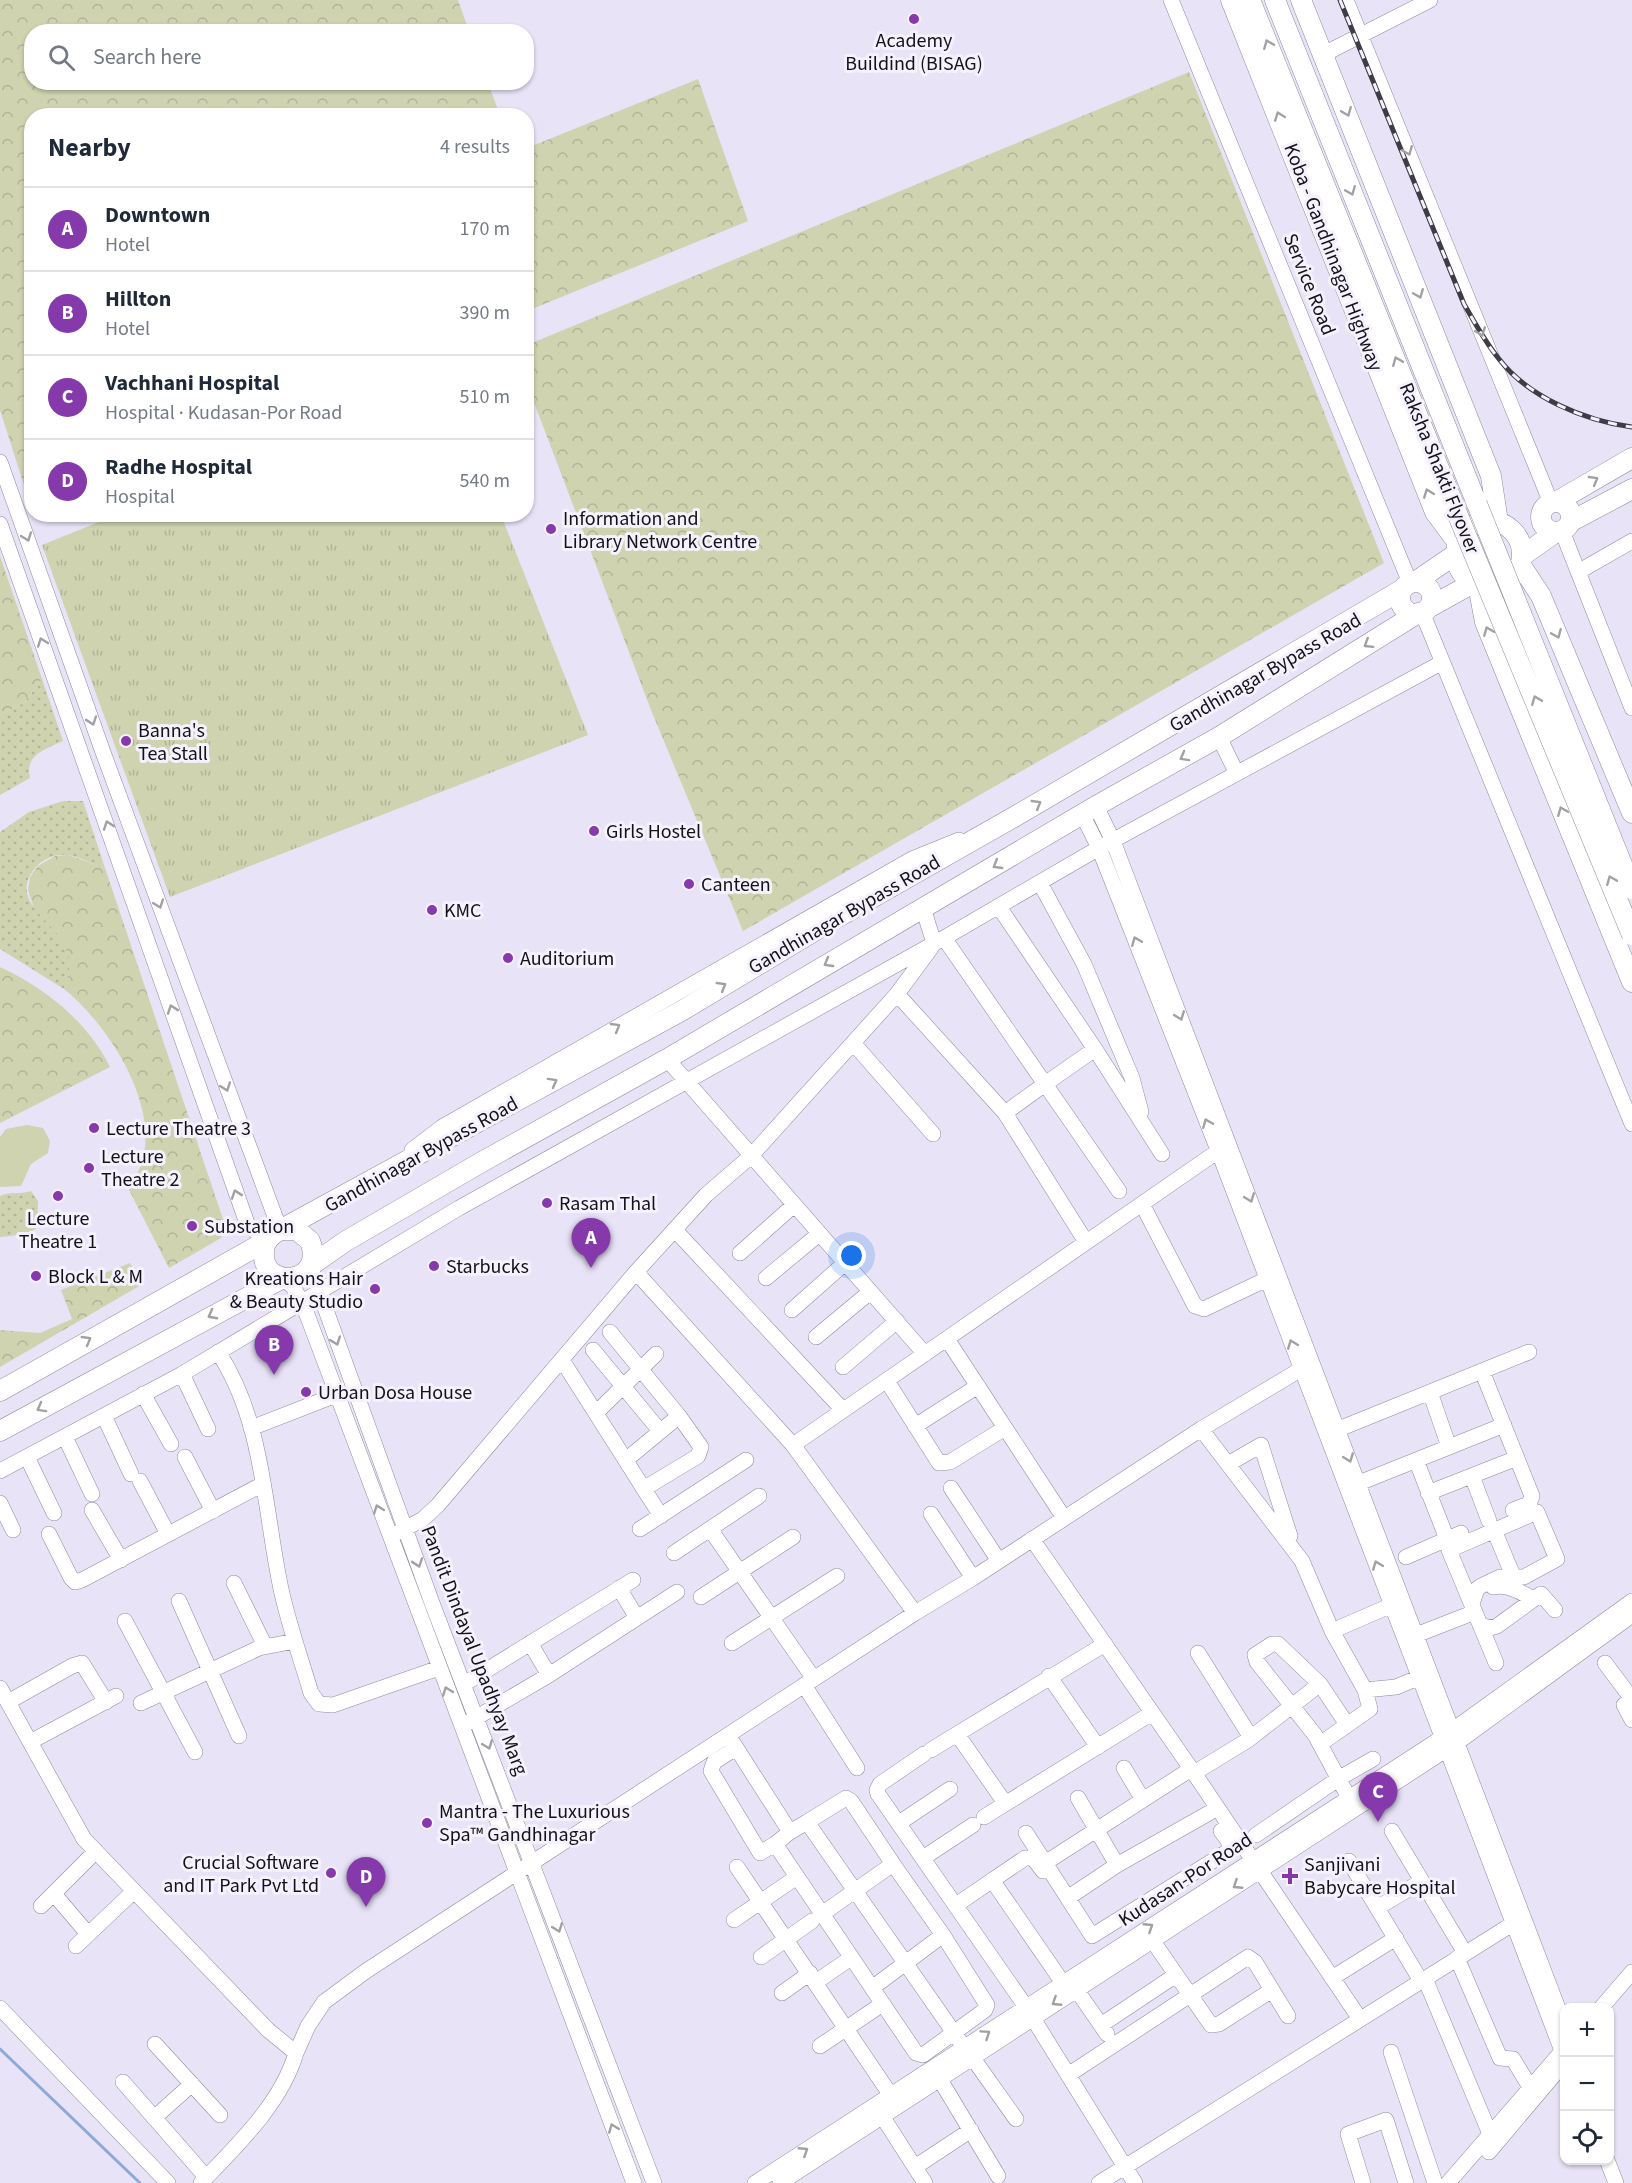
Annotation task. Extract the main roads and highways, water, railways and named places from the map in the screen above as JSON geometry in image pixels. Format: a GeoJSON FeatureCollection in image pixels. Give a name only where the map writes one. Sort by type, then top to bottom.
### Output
{"type":"FeatureCollection","features":[{"type":"Feature","properties":{"kind":"main road","name":"Koba - Gandhinagar Highway"},"geometry":{"type":"LineString","coordinates":[[1231,0],[1435,512],[1457,549]]}},
{"type":"Feature","properties":{"kind":"main road","name":"Raksha Shakti Flyover"},"geometry":{"type":"LineString","coordinates":[[1250,0],[1457,513],[1632,935]]}},
{"type":"Feature","properties":{"kind":"main road","name":"Raksha Shakti Flyover"},"geometry":{"type":"LineString","coordinates":[[1275,0],[1632,889]]}},
{"type":"Feature","properties":{"kind":"main road"},"geometry":{"type":"LineString","coordinates":[[1301,0],[1491,476],[1504,525],[1517,536],[1521,560],[1541,596],[1632,813]]}},
{"type":"Feature","properties":{"kind":"main road"},"geometry":{"type":"LineString","coordinates":[[1632,458],[1550,505],[1504,525],[1476,524],[1468,528],[1457,549],[1460,570],[1476,584],[1492,587],[1503,584],[1513,577],[1521,560],[1563,529],[1632,489]]}},
{"type":"Feature","properties":{"kind":"main road"},"geometry":{"type":"LineString","coordinates":[[1550,505],[1569,510],[1563,529]]}},
{"type":"Feature","properties":{"kind":"main road"},"geometry":{"type":"LineString","coordinates":[[1550,505],[1541,515],[1543,525],[1563,529]]}},
{"type":"Feature","properties":{"kind":"main road","name":"Gandhinagar Bypass Road"},"geometry":{"type":"LineString","coordinates":[[0,1391],[274,1235],[683,1010],[831,921],[1014,817],[1409,585],[1457,549]]}},
{"type":"Feature","properties":{"kind":"main road"},"geometry":{"type":"LineString","coordinates":[[1476,584],[1485,622],[1632,982]]}},
{"type":"Feature","properties":{"kind":"main road","name":"Gandhinagar Bypass Road"},"geometry":{"type":"LineString","coordinates":[[310,1266],[346,1242],[480,1163],[667,1059],[1089,810],[1219,737],[1423,611],[1476,584]]}},
{"type":"Feature","properties":{"kind":"main road"},"geometry":{"type":"LineString","coordinates":[[1409,585],[1402,604],[1409,612],[1423,611]]}},
{"type":"Feature","properties":{"kind":"main road"},"geometry":{"type":"LineString","coordinates":[[0,1431],[283,1278],[298,1276],[310,1266],[313,1249],[304,1234],[288,1229],[274,1235],[264,1247],[265,1263],[269,1270],[283,1278]]}},
{"type":"Feature","properties":{"kind":"waterway"},"geometry":{"type":"LineString","coordinates":[[0,2049],[140,2183]]}},
{"type":"Feature","properties":{"kind":"railway"},"geometry":{"type":"LineString","coordinates":[[1340,0],[1464,304],[1489,346],[1511,373],[1541,396],[1577,413],[1632,427]]}},
{"type":"Feature","properties":{"kind":"place","name":"Academy Buildind (BISAG)"},"geometry":{"type":"Point","coordinates":[914,19]}},
{"type":"Feature","properties":{"kind":"place","name":"Information and Library Network Centre"},"geometry":{"type":"Point","coordinates":[551,529]}},
{"type":"Feature","properties":{"kind":"place","name":"Banna's Tea Stall"},"geometry":{"type":"Point","coordinates":[126,741]}},
{"type":"Feature","properties":{"kind":"place","name":"Girls Hostel"},"geometry":{"type":"Point","coordinates":[594,831]}},
{"type":"Feature","properties":{"kind":"place","name":"Canteen"},"geometry":{"type":"Point","coordinates":[689,884]}},
{"type":"Feature","properties":{"kind":"place","name":"KMC"},"geometry":{"type":"Point","coordinates":[432,910]}},
{"type":"Feature","properties":{"kind":"place","name":"Auditorium"},"geometry":{"type":"Point","coordinates":[508,958]}},
{"type":"Feature","properties":{"kind":"place","name":"Lecture Theatre 3"},"geometry":{"type":"Point","coordinates":[94,1128]}},
{"type":"Feature","properties":{"kind":"place","name":"Lecture Theatre 2"},"geometry":{"type":"Point","coordinates":[89,1168]}},
{"type":"Feature","properties":{"kind":"place","name":"Lecture Theatre 1"},"geometry":{"type":"Point","coordinates":[58,1196]}},
{"type":"Feature","properties":{"kind":"place","name":"Rasam Thal"},"geometry":{"type":"Point","coordinates":[547,1203]}},
{"type":"Feature","properties":{"kind":"place","name":"Substation"},"geometry":{"type":"Point","coordinates":[192,1226]}},
{"type":"Feature","properties":{"kind":"place","name":"Starbucks"},"geometry":{"type":"Point","coordinates":[434,1266]}},
{"type":"Feature","properties":{"kind":"place","name":"Downtown"},"geometry":{"type":"Point","coordinates":[591,1268]}},
{"type":"Feature","properties":{"kind":"place","name":"Block L & M"},"geometry":{"type":"Point","coordinates":[36,1276]}},
{"type":"Feature","properties":{"kind":"place","name":"Kreations Hair & Beauty Studio"},"geometry":{"type":"Point","coordinates":[375,1289]}},
{"type":"Feature","properties":{"kind":"place","name":"Hillton"},"geometry":{"type":"Point","coordinates":[274,1375]}},
{"type":"Feature","properties":{"kind":"place","name":"Urban Dosa House"},"geometry":{"type":"Point","coordinates":[306,1392]}},
{"type":"Feature","properties":{"kind":"place","name":"Vachhani Hospital"},"geometry":{"type":"Point","coordinates":[1378,1822]}},
{"type":"Feature","properties":{"kind":"place","name":"Mantra - The Luxurious Spa™ Gandhinagar"},"geometry":{"type":"Point","coordinates":[427,1823]}},
{"type":"Feature","properties":{"kind":"place","name":"Crucial Software and IT Park Pvt Ltd"},"geometry":{"type":"Point","coordinates":[331,1873]}},
{"type":"Feature","properties":{"kind":"place","name":"Sanjivani Babycare Hospital"},"geometry":{"type":"Point","coordinates":[1290,1876]}},
{"type":"Feature","properties":{"kind":"place","name":"Radhe Hospital"},"geometry":{"type":"Point","coordinates":[366,1907]}}]}
